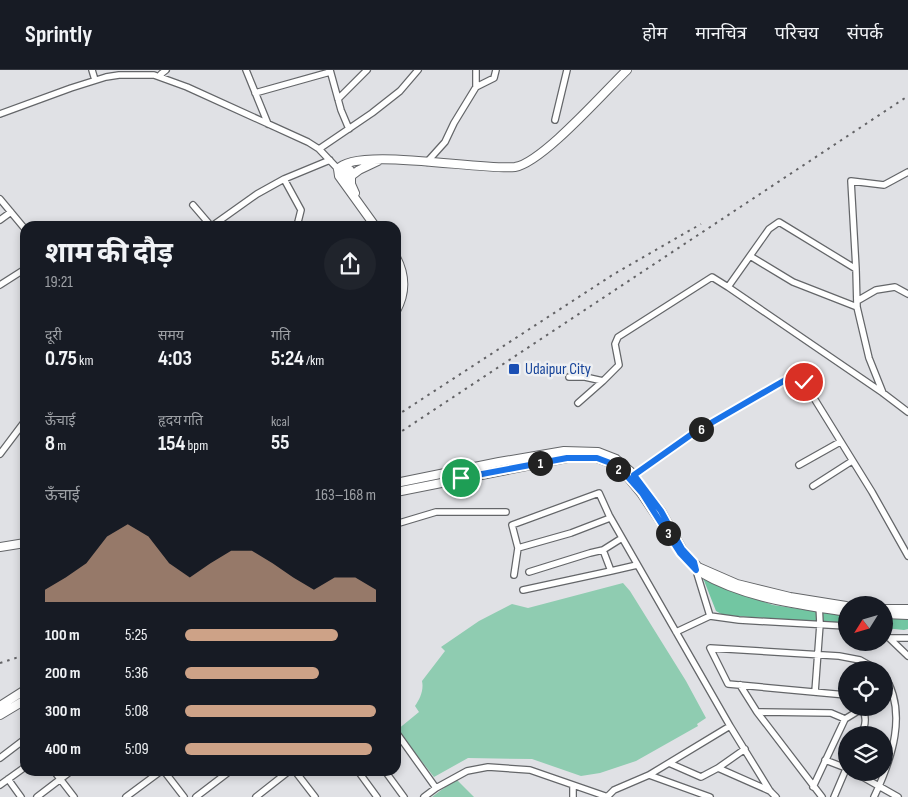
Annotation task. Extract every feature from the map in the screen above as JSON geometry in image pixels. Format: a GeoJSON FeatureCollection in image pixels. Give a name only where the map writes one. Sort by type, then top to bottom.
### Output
{"type":"FeatureCollection","features":[{"type":"Feature","properties":{"kind":"main road"},"geometry":{"type":"LineString","coordinates":[[338,169],[343,164],[355,161],[383,160],[517,167],[538,156],[627,70]]}},
{"type":"Feature","properties":{"kind":"main road"},"geometry":{"type":"LineString","coordinates":[[351,176],[359,170],[383,160]]}},
{"type":"Feature","properties":{"kind":"main road"},"geometry":{"type":"LineString","coordinates":[[338,169],[343,167],[350,170],[352,187],[360,206]]}},
{"type":"Feature","properties":{"kind":"main road"},"geometry":{"type":"LineString","coordinates":[[338,169],[341,179],[371,221]]}},
{"type":"Feature","properties":{"kind":"main road"},"geometry":{"type":"LineString","coordinates":[[401,269],[404,285],[401,302]]}},
{"type":"Feature","properties":{"kind":"main road"},"geometry":{"type":"LineString","coordinates":[[401,482],[445,472],[564,451],[598,452],[616,459],[634,475],[661,511],[682,549],[698,567],[737,584],[838,610]]}},
{"type":"Feature","properties":{"kind":"main road"},"geometry":{"type":"LineString","coordinates":[[401,491],[567,458],[597,458],[613,464],[627,476],[642,493],[680,553],[696,570],[712,580],[735,589],[789,603],[838,606]]}},
{"type":"Feature","properties":{"kind":"main road"},"geometry":{"type":"LineString","coordinates":[[0,547],[20,544]]}},
{"type":"Feature","properties":{"kind":"main road"},"geometry":{"type":"LineString","coordinates":[[893,608],[908,609]]}},
{"type":"Feature","properties":{"kind":"main road"},"geometry":{"type":"LineString","coordinates":[[893,614],[908,615]]}},
{"type":"Feature","properties":{"kind":"main road"},"geometry":{"type":"LineString","coordinates":[[0,706],[20,693]]}},
{"type":"Feature","properties":{"kind":"main road"},"geometry":{"type":"LineString","coordinates":[[0,715],[20,703]]}},
{"type":"Feature","properties":{"kind":"street"},"geometry":{"type":"LineString","coordinates":[[92,70],[95,80]]}},
{"type":"Feature","properties":{"kind":"street"},"geometry":{"type":"LineString","coordinates":[[246,70],[268,124]]}},
{"type":"Feature","properties":{"kind":"street"},"geometry":{"type":"LineString","coordinates":[[338,99],[367,70]]}},
{"type":"Feature","properties":{"kind":"street"},"geometry":{"type":"LineString","coordinates":[[319,149],[400,91],[418,70]]}},
{"type":"Feature","properties":{"kind":"street"},"geometry":{"type":"LineString","coordinates":[[476,70],[476,87]]}},
{"type":"Feature","properties":{"kind":"street"},"geometry":{"type":"LineString","coordinates":[[427,162],[444,142],[476,87],[494,78],[496,70]]}},
{"type":"Feature","properties":{"kind":"street"},"geometry":{"type":"LineString","coordinates":[[555,120],[568,70]]}},
{"type":"Feature","properties":{"kind":"street"},"geometry":{"type":"LineString","coordinates":[[255,93],[329,71],[349,129]]}},
{"type":"Feature","properties":{"kind":"street"},"geometry":{"type":"LineString","coordinates":[[0,114],[95,80],[119,75],[154,75],[162,73],[319,149],[338,169]]}},
{"type":"Feature","properties":{"kind":"street"},"geometry":{"type":"LineString","coordinates":[[219,221],[257,194],[284,179],[330,160]]}},
{"type":"Feature","properties":{"kind":"street"},"geometry":{"type":"LineString","coordinates":[[882,393],[869,358],[857,304],[852,181],[884,185],[907,174]]}},
{"type":"Feature","properties":{"kind":"street"},"geometry":{"type":"LineString","coordinates":[[284,179],[301,210],[298,221]]}},
{"type":"Feature","properties":{"kind":"street"},"geometry":{"type":"LineString","coordinates":[[0,199],[20,223]]}},
{"type":"Feature","properties":{"kind":"street"},"geometry":{"type":"LineString","coordinates":[[193,205],[207,221]]}},
{"type":"Feature","properties":{"kind":"street"},"geometry":{"type":"LineString","coordinates":[[0,220],[11,212]]}},
{"type":"Feature","properties":{"kind":"street"},"geometry":{"type":"LineString","coordinates":[[728,286],[769,229],[779,222],[856,269]]}},
{"type":"Feature","properties":{"kind":"street"},"geometry":{"type":"LineString","coordinates":[[750,256],[793,282],[857,304]]}},
{"type":"Feature","properties":{"kind":"street"},"geometry":{"type":"LineString","coordinates":[[0,285],[20,272]]}},
{"type":"Feature","properties":{"kind":"street"},"geometry":{"type":"LineString","coordinates":[[578,403],[619,365],[615,344],[618,338],[712,277],[728,286],[908,412]]}},
{"type":"Feature","properties":{"kind":"street"},"geometry":{"type":"LineString","coordinates":[[857,304],[876,290],[895,287],[908,294]]}},
{"type":"Feature","properties":{"kind":"street"},"geometry":{"type":"LineString","coordinates":[[569,377],[585,377],[603,381]]}},
{"type":"Feature","properties":{"kind":"street"},"geometry":{"type":"LineString","coordinates":[[634,475],[692,434],[787,379],[796,377],[804,382],[872,492],[908,556]]}},
{"type":"Feature","properties":{"kind":"street"},"geometry":{"type":"LineString","coordinates":[[0,454],[20,428]]}},
{"type":"Feature","properties":{"kind":"street"},"geometry":{"type":"LineString","coordinates":[[799,465],[840,442]]}},
{"type":"Feature","properties":{"kind":"street"},"geometry":{"type":"LineString","coordinates":[[813,486],[852,461]]}},
{"type":"Feature","properties":{"kind":"street"},"geometry":{"type":"LineString","coordinates":[[514,575],[518,548],[512,525],[599,493],[610,518],[730,726],[770,791],[776,797]]}},
{"type":"Feature","properties":{"kind":"street"},"geometry":{"type":"LineString","coordinates":[[401,522],[436,512],[506,512]]}},
{"type":"Feature","properties":{"kind":"street"},"geometry":{"type":"LineString","coordinates":[[518,548],[610,518]]}},
{"type":"Feature","properties":{"kind":"street"},"geometry":{"type":"LineString","coordinates":[[529,572],[590,552],[603,550],[622,538]]}},
{"type":"Feature","properties":{"kind":"street"},"geometry":{"type":"LineString","coordinates":[[603,550],[611,571]]}},
{"type":"Feature","properties":{"kind":"street"},"geometry":{"type":"LineString","coordinates":[[694,562],[710,616]]}},
{"type":"Feature","properties":{"kind":"street"},"geometry":{"type":"LineString","coordinates":[[524,590],[637,565]]}},
{"type":"Feature","properties":{"kind":"street"},"geometry":{"type":"LineString","coordinates":[[814,692],[820,624],[819,605]]}},
{"type":"Feature","properties":{"kind":"street"},"geometry":{"type":"LineString","coordinates":[[676,632],[710,616],[739,620],[838,625]]}},
{"type":"Feature","properties":{"kind":"street"},"geometry":{"type":"LineString","coordinates":[[893,638],[908,638]]}},
{"type":"Feature","properties":{"kind":"street"},"geometry":{"type":"LineString","coordinates":[[893,642],[908,656]]}},
{"type":"Feature","properties":{"kind":"street"},"geometry":{"type":"LineString","coordinates":[[838,694],[728,684],[710,648],[818,655],[862,661]]}},
{"type":"Feature","properties":{"kind":"street"},"geometry":{"type":"LineString","coordinates":[[740,685],[757,712],[822,797]]}},
{"type":"Feature","properties":{"kind":"street"},"geometry":{"type":"LineString","coordinates":[[874,797],[897,749],[903,727],[902,707],[893,686]]}},
{"type":"Feature","properties":{"kind":"street"},"geometry":{"type":"LineString","coordinates":[[757,712],[831,713],[845,719]]}},
{"type":"Feature","properties":{"kind":"street"},"geometry":{"type":"LineString","coordinates":[[813,787],[845,719],[850,716]]}},
{"type":"Feature","properties":{"kind":"street"},"geometry":{"type":"LineString","coordinates":[[424,797],[467,771],[488,767],[530,770],[607,797],[614,790],[649,775],[730,726]]}},
{"type":"Feature","properties":{"kind":"street"},"geometry":{"type":"LineString","coordinates":[[401,739],[436,788]]}},
{"type":"Feature","properties":{"kind":"street"},"geometry":{"type":"LineString","coordinates":[[0,758],[20,743]]}},
{"type":"Feature","properties":{"kind":"street"},"geometry":{"type":"LineString","coordinates":[[669,763],[701,777],[718,768],[745,749]]}},
{"type":"Feature","properties":{"kind":"street"},"geometry":{"type":"LineString","coordinates":[[825,760],[838,766]]}},
{"type":"Feature","properties":{"kind":"street"},"geometry":{"type":"LineString","coordinates":[[718,768],[770,791]]}},
{"type":"Feature","properties":{"kind":"street"},"geometry":{"type":"LineString","coordinates":[[0,785],[20,771]]}},
{"type":"Feature","properties":{"kind":"street"},"geometry":{"type":"LineString","coordinates":[[649,775],[710,797]]}},
{"type":"Feature","properties":{"kind":"street"},"geometry":{"type":"LineString","coordinates":[[57,776],[74,797]]}},
{"type":"Feature","properties":{"kind":"street"},"geometry":{"type":"LineString","coordinates":[[37,797],[65,776]]}},
{"type":"Feature","properties":{"kind":"street"},"geometry":{"type":"LineString","coordinates":[[126,797],[155,776]]}},
{"type":"Feature","properties":{"kind":"street"},"geometry":{"type":"LineString","coordinates":[[166,776],[184,797]]}},
{"type":"Feature","properties":{"kind":"street"},"geometry":{"type":"LineString","coordinates":[[196,797],[223,776]]}},
{"type":"Feature","properties":{"kind":"street"},"geometry":{"type":"LineString","coordinates":[[256,797],[283,776]]}},
{"type":"Feature","properties":{"kind":"street"},"geometry":{"type":"LineString","coordinates":[[299,776],[315,797]]}},
{"type":"Feature","properties":{"kind":"street"},"geometry":{"type":"LineString","coordinates":[[362,776],[377,797]]}},
{"type":"Feature","properties":{"kind":"street"},"geometry":{"type":"LineString","coordinates":[[389,776],[404,797]]}},
{"type":"Feature","properties":{"kind":"street"},"geometry":{"type":"LineString","coordinates":[[8,780],[21,797]]}},
{"type":"Feature","properties":{"kind":"street"},"geometry":{"type":"LineString","coordinates":[[834,797],[841,781]]}},
{"type":"Feature","properties":{"kind":"street"},"geometry":{"type":"LineString","coordinates":[[872,781],[898,797]]}},
{"type":"Feature","properties":{"kind":"street"},"geometry":{"type":"LineString","coordinates":[[573,785],[573,797]]}},
{"type":"Feature","properties":{"kind":"green space"},"geometry":{"type":"Polygon","coordinates":[[[703,578],[732,591],[773,605],[838,615],[838,623],[723,615],[716,611],[703,578]]]}},
{"type":"Feature","properties":{"kind":"green space"},"geometry":{"type":"Polygon","coordinates":[[[623,583],[630,591],[686,681],[706,718],[697,724],[698,726],[636,761],[600,773],[581,776],[532,759],[468,758],[434,777],[401,735],[401,727],[419,712],[415,706],[421,694],[422,681],[445,651],[441,647],[479,621],[512,604],[528,608],[623,583]]]}},
{"type":"Feature","properties":{"kind":"green space"},"geometry":{"type":"Polygon","coordinates":[[[893,617],[908,618],[908,629],[893,629],[893,617]]]}},
{"type":"Feature","properties":{"kind":"green space"},"geometry":{"type":"Polygon","coordinates":[[[456,779],[474,797],[432,797],[456,779]]]}},
{"type":"Feature","properties":{"kind":"railway"},"geometry":{"type":"LineString","coordinates":[[401,432],[908,96]]}},
{"type":"Feature","properties":{"kind":"railway"},"geometry":{"type":"LineString","coordinates":[[401,413],[614,274],[701,224]]}},
{"type":"Feature","properties":{"kind":"railway"},"geometry":{"type":"LineString","coordinates":[[0,663],[20,657]]}},
{"type":"Feature","properties":{"kind":"place","name":"Udaipur City"},"geometry":{"type":"Point","coordinates":[514,369]}},
{"type":"Feature","properties":{"kind":"route"},"geometry":{"type":"LineString","coordinates":[[461,478],[567,458],[597,458],[613,464],[642,493],[680,553],[696,570],[694,562],[682,549],[661,511],[634,475],[692,434],[787,379],[796,377],[804,382]]}}]}
